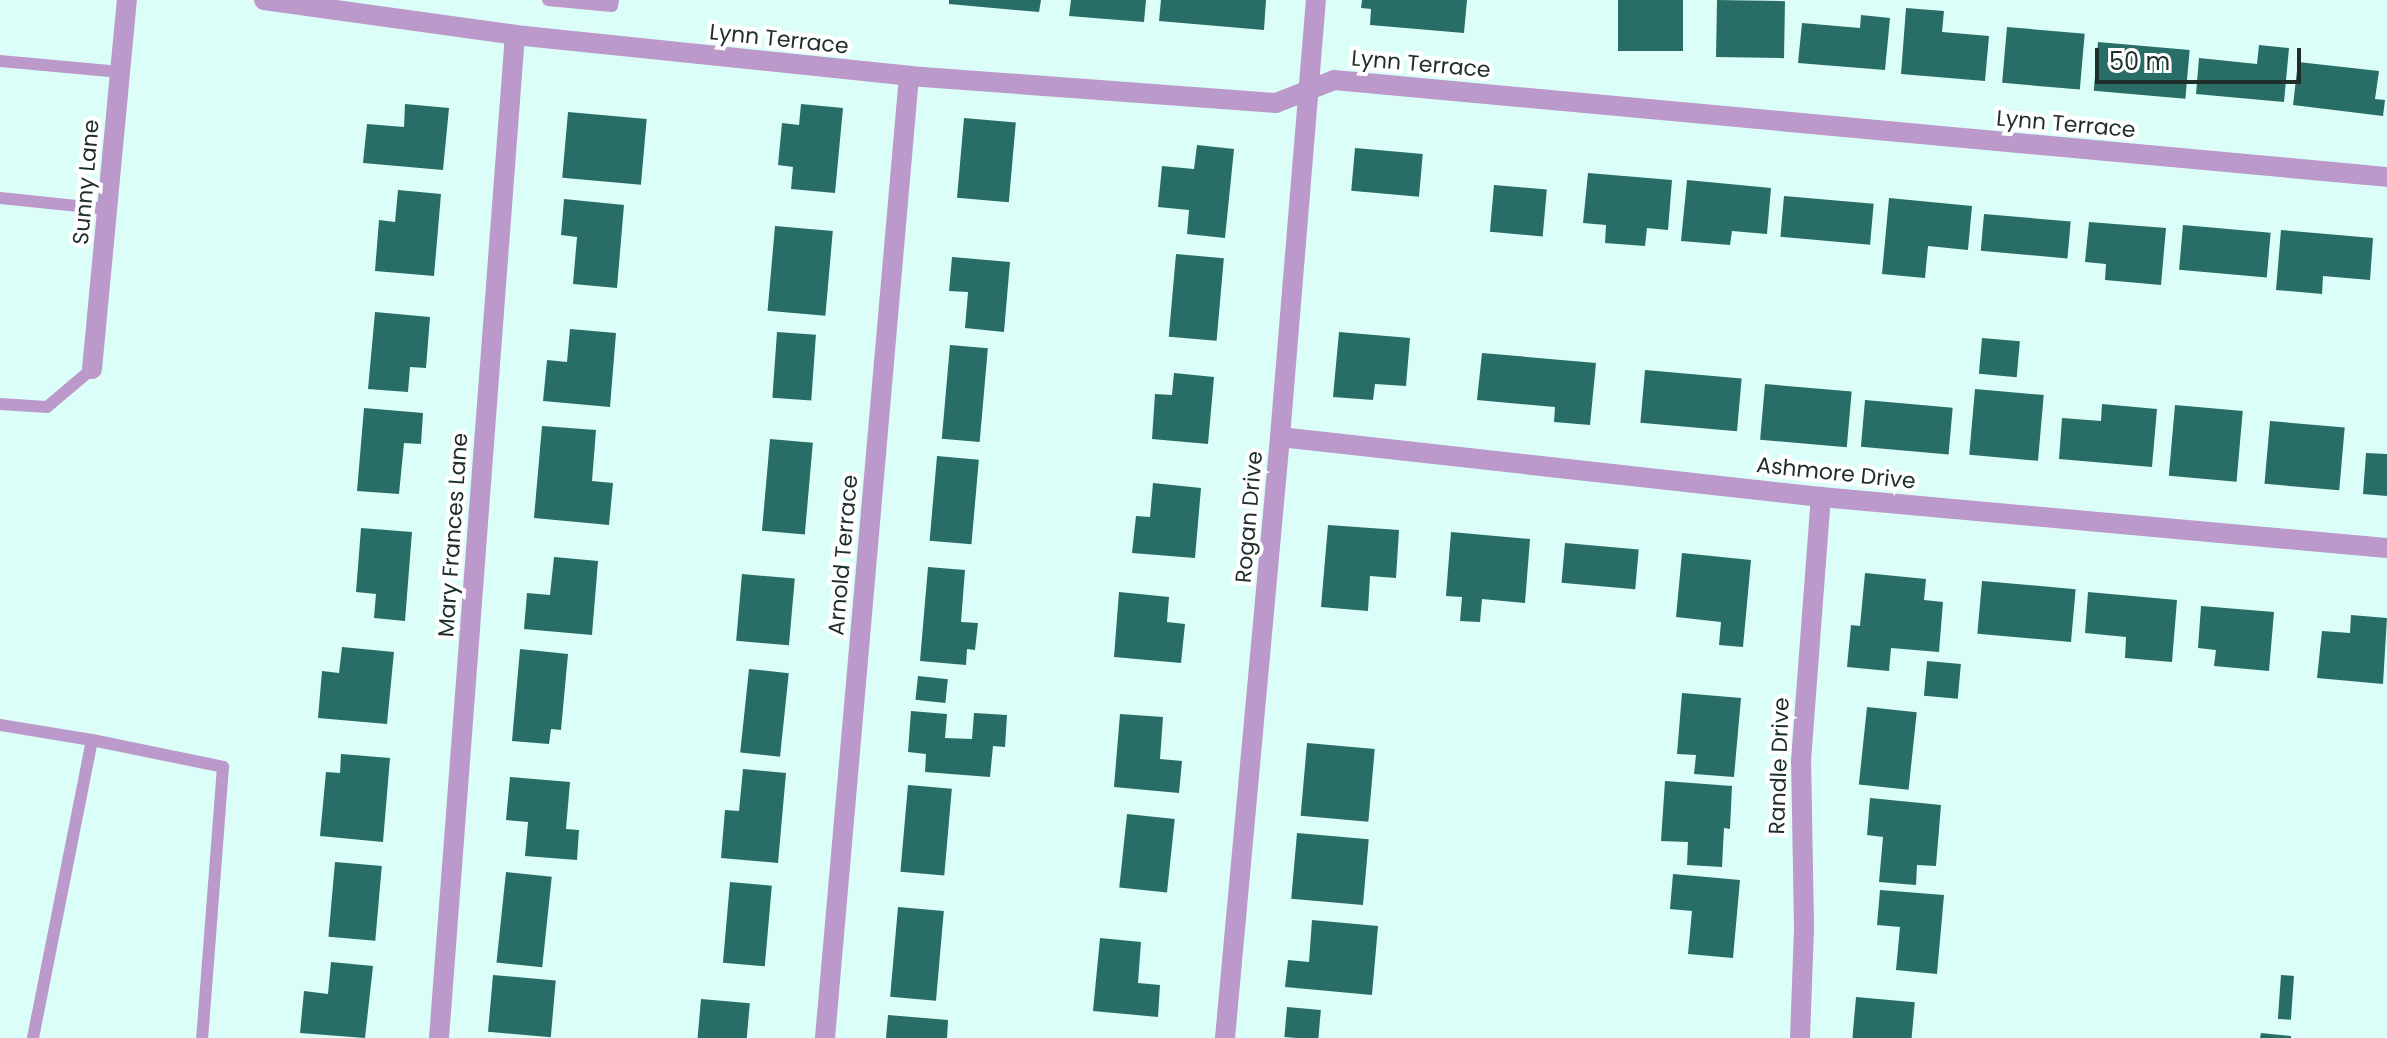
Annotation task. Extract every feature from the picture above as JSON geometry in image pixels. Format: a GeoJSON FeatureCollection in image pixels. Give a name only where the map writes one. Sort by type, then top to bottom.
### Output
{"type":"FeatureCollection","features":[{"type":"Feature","properties":{"kind":"street","name":"Sunny Lane"},"geometry":{"type":"LineString","coordinates":[[92,369],[127,0]]}},
{"type":"Feature","properties":{"kind":"street","name":"Lynn Terrace"},"geometry":{"type":"LineString","coordinates":[[264,0],[515,35],[909,76],[1276,103],[1334,80],[2387,177]]}},
{"type":"Feature","properties":{"kind":"street","name":"Rogan Drive"},"geometry":{"type":"LineString","coordinates":[[1225,1038],[1316,0]]}},
{"type":"Feature","properties":{"kind":"street","name":"Mary Frances Lane"},"geometry":{"type":"LineString","coordinates":[[439,1038],[515,35]]}},
{"type":"Feature","properties":{"kind":"street","name":"Arnold Terrace"},"geometry":{"type":"LineString","coordinates":[[825,1038],[909,76]]}},
{"type":"Feature","properties":{"kind":"street","name":"Ashmore Drive"},"geometry":{"type":"LineString","coordinates":[[1280,437],[1821,497],[2387,548]]}},
{"type":"Feature","properties":{"kind":"street","name":"Randle Drive"},"geometry":{"type":"LineString","coordinates":[[1800,1038],[1804,927],[1801,761],[1821,497]]}},
{"type":"Feature","properties":{"kind":"lane"},"geometry":{"type":"LineString","coordinates":[[548,0],[612,6],[613,0]]}},
{"type":"Feature","properties":{"kind":"lane"},"geometry":{"type":"LineString","coordinates":[[0,61],[120,72]]}},
{"type":"Feature","properties":{"kind":"lane"},"geometry":{"type":"LineString","coordinates":[[0,198],[107,209]]}},
{"type":"Feature","properties":{"kind":"lane"},"geometry":{"type":"LineString","coordinates":[[0,404],[47,407],[92,369]]}},
{"type":"Feature","properties":{"kind":"lane"},"geometry":{"type":"LineString","coordinates":[[0,725],[223,767],[202,1038]]}},
{"type":"Feature","properties":{"kind":"lane"},"geometry":{"type":"LineString","coordinates":[[33,1038],[92,740]]}},
{"type":"Feature","properties":{"kind":"building"},"geometry":{"type":"Polygon","coordinates":[[[949,0],[1041,0],[1039,12],[949,4],[949,0]]]}},
{"type":"Feature","properties":{"kind":"building"},"geometry":{"type":"Polygon","coordinates":[[[1071,0],[1146,0],[1144,22],[1069,16],[1071,0]]]}},
{"type":"Feature","properties":{"kind":"building"},"geometry":{"type":"Polygon","coordinates":[[[1161,0],[1266,0],[1264,30],[1159,21],[1161,0]]]}},
{"type":"Feature","properties":{"kind":"building"},"geometry":{"type":"Polygon","coordinates":[[[1362,0],[1467,0],[1464,33],[1370,25],[1371,9],[1361,8],[1362,0]]]}},
{"type":"Feature","properties":{"kind":"building"},"geometry":{"type":"Polygon","coordinates":[[[1618,0],[1683,0],[1683,51],[1618,51],[1618,0]]]}},
{"type":"Feature","properties":{"kind":"building"},"geometry":{"type":"Polygon","coordinates":[[[1717,0],[1785,1],[1784,58],[1716,57],[1717,0]]]}},
{"type":"Feature","properties":{"kind":"building"},"geometry":{"type":"Polygon","coordinates":[[[1906,8],[1944,11],[1942,32],[1989,36],[1985,81],[1901,74],[1906,8]]]}},
{"type":"Feature","properties":{"kind":"building"},"geometry":{"type":"Polygon","coordinates":[[[1861,15],[1890,18],[1885,70],[1798,63],[1802,23],[1860,28],[1861,15]]]}},
{"type":"Feature","properties":{"kind":"building"},"geometry":{"type":"Polygon","coordinates":[[[2007,27],[2085,34],[2080,90],[2002,83],[2007,27]]]}},
{"type":"Feature","properties":{"kind":"building"},"geometry":{"type":"Polygon","coordinates":[[[2098,42],[2190,50],[2185,99],[2094,91],[2098,42]]]}},
{"type":"Feature","properties":{"kind":"building"},"geometry":{"type":"Polygon","coordinates":[[[2259,45],[2289,48],[2284,102],[2196,94],[2199,58],[2257,64],[2259,45]]]}},
{"type":"Feature","properties":{"kind":"building"},"geometry":{"type":"Polygon","coordinates":[[[2298,62],[2379,71],[2375,99],[2385,100],[2383,116],[2293,105],[2298,62]]]}},
{"type":"Feature","properties":{"kind":"building"},"geometry":{"type":"Polygon","coordinates":[[[405,104],[449,108],[443,170],[363,163],[367,124],[404,127],[405,104]]]}},
{"type":"Feature","properties":{"kind":"building"},"geometry":{"type":"Polygon","coordinates":[[[801,104],[843,108],[835,193],[791,189],[793,167],[778,165],[782,123],[799,125],[801,104]]]}},
{"type":"Feature","properties":{"kind":"building"},"geometry":{"type":"Polygon","coordinates":[[[568,112],[647,119],[641,185],[562,178],[568,112]]]}},
{"type":"Feature","properties":{"kind":"building"},"geometry":{"type":"Polygon","coordinates":[[[964,118],[1016,123],[1009,202],[957,198],[964,118]]]}},
{"type":"Feature","properties":{"kind":"building"},"geometry":{"type":"Polygon","coordinates":[[[1197,145],[1234,149],[1225,238],[1187,234],[1189,210],[1158,207],[1162,166],[1194,169],[1197,145]]]}},
{"type":"Feature","properties":{"kind":"building"},"geometry":{"type":"Polygon","coordinates":[[[1355,148],[1423,154],[1419,197],[1351,191],[1355,148]]]}},
{"type":"Feature","properties":{"kind":"building"},"geometry":{"type":"Polygon","coordinates":[[[1588,173],[1672,180],[1668,230],[1647,228],[1645,246],[1605,243],[1606,225],[1583,223],[1588,173]]]}},
{"type":"Feature","properties":{"kind":"building"},"geometry":{"type":"Polygon","coordinates":[[[1687,180],[1771,188],[1767,234],[1732,231],[1730,245],[1681,241],[1687,180]]]}},
{"type":"Feature","properties":{"kind":"building"},"geometry":{"type":"Polygon","coordinates":[[[1494,185],[1547,190],[1543,236],[1490,232],[1494,185]]]}},
{"type":"Feature","properties":{"kind":"building"},"geometry":{"type":"Polygon","coordinates":[[[398,190],[441,194],[434,276],[375,271],[379,220],[395,222],[398,190]]]}},
{"type":"Feature","properties":{"kind":"building"},"geometry":{"type":"Polygon","coordinates":[[[1784,196],[1874,204],[1870,245],[1780,237],[1784,196]]]}},
{"type":"Feature","properties":{"kind":"building"},"geometry":{"type":"Polygon","coordinates":[[[1889,198],[1972,206],[1968,250],[1928,246],[1925,278],[1882,274],[1889,198]]]}},
{"type":"Feature","properties":{"kind":"building"},"geometry":{"type":"Polygon","coordinates":[[[564,199],[624,205],[617,288],[573,284],[577,237],[561,235],[564,199]]]}},
{"type":"Feature","properties":{"kind":"building"},"geometry":{"type":"Polygon","coordinates":[[[1984,214],[2071,222],[2067,258],[1981,251],[1984,214]]]}},
{"type":"Feature","properties":{"kind":"building"},"geometry":{"type":"Polygon","coordinates":[[[2089,222],[2166,228],[2161,285],[2105,280],[2106,264],[2085,262],[2089,222]]]}},
{"type":"Feature","properties":{"kind":"building"},"geometry":{"type":"Polygon","coordinates":[[[2183,225],[2271,233],[2267,277],[2179,270],[2183,225]]]}},
{"type":"Feature","properties":{"kind":"building"},"geometry":{"type":"Polygon","coordinates":[[[775,226],[833,231],[825,316],[768,311],[775,226]]]}},
{"type":"Feature","properties":{"kind":"building"},"geometry":{"type":"Polygon","coordinates":[[[2281,230],[2373,238],[2370,280],[2323,276],[2322,294],[2276,290],[2281,230]]]}},
{"type":"Feature","properties":{"kind":"building"},"geometry":{"type":"Polygon","coordinates":[[[1176,254],[1224,258],[1217,341],[1169,337],[1176,254]]]}},
{"type":"Feature","properties":{"kind":"building"},"geometry":{"type":"Polygon","coordinates":[[[952,257],[1010,262],[1004,332],[965,328],[968,292],[949,291],[952,257]]]}},
{"type":"Feature","properties":{"kind":"building"},"geometry":{"type":"Polygon","coordinates":[[[375,312],[430,317],[426,368],[410,367],[408,392],[368,389],[375,312]]]}},
{"type":"Feature","properties":{"kind":"building"},"geometry":{"type":"Polygon","coordinates":[[[570,329],[616,333],[610,407],[543,401],[547,360],[567,362],[570,329]]]}},
{"type":"Feature","properties":{"kind":"building"},"geometry":{"type":"Polygon","coordinates":[[[777,332],[816,335],[811,401],[772,398],[777,332]]]}},
{"type":"Feature","properties":{"kind":"building"},"geometry":{"type":"Polygon","coordinates":[[[1339,332],[1410,338],[1406,386],[1375,384],[1373,400],[1333,397],[1339,332]]]}},
{"type":"Feature","properties":{"kind":"building"},"geometry":{"type":"Polygon","coordinates":[[[1982,338],[2020,341],[2017,377],[1979,374],[1982,338]]]}},
{"type":"Feature","properties":{"kind":"building"},"geometry":{"type":"Polygon","coordinates":[[[950,345],[988,348],[980,442],[942,439],[950,345]]]}},
{"type":"Feature","properties":{"kind":"building"},"geometry":{"type":"Polygon","coordinates":[[[1482,353],[1596,363],[1590,425],[1554,422],[1555,407],[1477,400],[1482,353]]]}},
{"type":"Feature","properties":{"kind":"building"},"geometry":{"type":"Polygon","coordinates":[[[1645,370],[1742,378],[1737,431],[1640,423],[1645,370]]]}},
{"type":"Feature","properties":{"kind":"building"},"geometry":{"type":"Polygon","coordinates":[[[1174,373],[1214,377],[1208,444],[1152,439],[1155,394],[1172,395],[1174,373]]]}},
{"type":"Feature","properties":{"kind":"building"},"geometry":{"type":"Polygon","coordinates":[[[1765,384],[1852,392],[1847,447],[1760,440],[1765,384]]]}},
{"type":"Feature","properties":{"kind":"building"},"geometry":{"type":"Polygon","coordinates":[[[1975,389],[2044,395],[2038,461],[1969,455],[1975,389]]]}},
{"type":"Feature","properties":{"kind":"building"},"geometry":{"type":"Polygon","coordinates":[[[1865,400],[1953,408],[1949,454],[1861,447],[1865,400]]]}},
{"type":"Feature","properties":{"kind":"building"},"geometry":{"type":"Polygon","coordinates":[[[2102,404],[2157,409],[2152,467],[2059,459],[2062,418],[2101,421],[2102,404]]]}},
{"type":"Feature","properties":{"kind":"building"},"geometry":{"type":"Polygon","coordinates":[[[2175,405],[2243,411],[2237,482],[2169,476],[2175,405]]]}},
{"type":"Feature","properties":{"kind":"building"},"geometry":{"type":"Polygon","coordinates":[[[364,408],[423,413],[421,444],[404,443],[399,494],[357,491],[364,408]]]}},
{"type":"Feature","properties":{"kind":"building"},"geometry":{"type":"Polygon","coordinates":[[[2270,421],[2345,428],[2339,490],[2265,484],[2270,421]]]}},
{"type":"Feature","properties":{"kind":"building"},"geometry":{"type":"Polygon","coordinates":[[[542,426],[596,430],[592,481],[613,483],[609,525],[534,518],[542,426]]]}},
{"type":"Feature","properties":{"kind":"building"},"geometry":{"type":"Polygon","coordinates":[[[770,439],[813,443],[805,534],[762,531],[770,439]]]}},
{"type":"Feature","properties":{"kind":"building"},"geometry":{"type":"Polygon","coordinates":[[[2366,453],[2387,454],[2387,496],[2363,494],[2366,453]]]}},
{"type":"Feature","properties":{"kind":"building"},"geometry":{"type":"Polygon","coordinates":[[[937,456],[979,460],[971,544],[930,541],[937,456]]]}},
{"type":"Feature","properties":{"kind":"building"},"geometry":{"type":"Polygon","coordinates":[[[1153,483],[1201,488],[1195,558],[1132,553],[1136,516],[1150,517],[1153,483]]]}},
{"type":"Feature","properties":{"kind":"building"},"geometry":{"type":"Polygon","coordinates":[[[1328,525],[1399,530],[1396,578],[1370,576],[1368,611],[1321,607],[1328,525]]]}},
{"type":"Feature","properties":{"kind":"building"},"geometry":{"type":"Polygon","coordinates":[[[361,528],[412,532],[405,621],[374,618],[376,594],[356,592],[361,528]]]}},
{"type":"Feature","properties":{"kind":"building"},"geometry":{"type":"Polygon","coordinates":[[[1451,532],[1530,539],[1525,603],[1482,599],[1480,622],[1460,621],[1462,597],[1446,596],[1451,532]]]}},
{"type":"Feature","properties":{"kind":"building"},"geometry":{"type":"Polygon","coordinates":[[[1565,543],[1639,549],[1635,589],[1562,583],[1565,543]]]}},
{"type":"Feature","properties":{"kind":"building"},"geometry":{"type":"Polygon","coordinates":[[[1682,553],[1751,560],[1743,647],[1719,645],[1721,622],[1676,617],[1682,553]]]}},
{"type":"Feature","properties":{"kind":"building"},"geometry":{"type":"Polygon","coordinates":[[[554,557],[598,561],[592,635],[524,629],[527,593],[550,595],[554,557]]]}},
{"type":"Feature","properties":{"kind":"building"},"geometry":{"type":"Polygon","coordinates":[[[928,567],[965,570],[961,622],[978,623],[975,650],[967,649],[966,665],[920,661],[928,567]]]}},
{"type":"Feature","properties":{"kind":"building"},"geometry":{"type":"Polygon","coordinates":[[[1865,573],[1926,579],[1924,600],[1943,602],[1939,652],[1891,648],[1889,671],[1847,667],[1851,625],[1860,626],[1865,573]]]}},
{"type":"Feature","properties":{"kind":"building"},"geometry":{"type":"Polygon","coordinates":[[[742,574],[795,579],[789,645],[736,641],[742,574]]]}},
{"type":"Feature","properties":{"kind":"building"},"geometry":{"type":"Polygon","coordinates":[[[1982,581],[2076,589],[2071,642],[1977,634],[1982,581]]]}},
{"type":"Feature","properties":{"kind":"building"},"geometry":{"type":"Polygon","coordinates":[[[1119,592],[1169,597],[1167,622],[1185,624],[1181,663],[1114,657],[1119,592]]]}},
{"type":"Feature","properties":{"kind":"building"},"geometry":{"type":"Polygon","coordinates":[[[2088,592],[2177,600],[2172,662],[2125,658],[2126,637],[2085,633],[2088,592]]]}},
{"type":"Feature","properties":{"kind":"building"},"geometry":{"type":"Polygon","coordinates":[[[2201,606],[2274,612],[2269,671],[2214,666],[2216,650],[2198,648],[2201,606]]]}},
{"type":"Feature","properties":{"kind":"building"},"geometry":{"type":"Polygon","coordinates":[[[2351,615],[2387,618],[2383,684],[2317,678],[2322,631],[2350,633],[2351,615]]]}},
{"type":"Feature","properties":{"kind":"building"},"geometry":{"type":"Polygon","coordinates":[[[342,647],[394,652],[387,724],[318,718],[322,671],[339,673],[342,647]]]}},
{"type":"Feature","properties":{"kind":"building"},"geometry":{"type":"Polygon","coordinates":[[[520,649],[568,654],[561,730],[551,729],[549,744],[512,741],[520,649]]]}},
{"type":"Feature","properties":{"kind":"building"},"geometry":{"type":"Polygon","coordinates":[[[1927,661],[1961,664],[1958,699],[1924,696],[1927,661]]]}},
{"type":"Feature","properties":{"kind":"building"},"geometry":{"type":"Polygon","coordinates":[[[749,669],[789,673],[780,757],[740,753],[749,669]]]}},
{"type":"Feature","properties":{"kind":"building"},"geometry":{"type":"Polygon","coordinates":[[[918,676],[948,679],[945,703],[915,700],[918,676]]]}},
{"type":"Feature","properties":{"kind":"building"},"geometry":{"type":"Polygon","coordinates":[[[1682,693],[1741,698],[1734,777],[1694,774],[1696,755],[1677,754],[1682,693]]]}},
{"type":"Feature","properties":{"kind":"building"},"geometry":{"type":"Polygon","coordinates":[[[1867,707],[1917,712],[1909,790],[1859,785],[1867,707]]]}},
{"type":"Feature","properties":{"kind":"building"},"geometry":{"type":"Polygon","coordinates":[[[911,711],[947,714],[945,738],[972,739],[974,713],[1007,715],[1005,747],[993,746],[990,777],[925,772],[926,754],[908,752],[911,711]]]}},
{"type":"Feature","properties":{"kind":"building"},"geometry":{"type":"Polygon","coordinates":[[[1120,714],[1163,717],[1160,759],[1182,761],[1179,793],[1114,787],[1120,714]]]}},
{"type":"Feature","properties":{"kind":"building"},"geometry":{"type":"Polygon","coordinates":[[[1307,743],[1375,749],[1368,822],[1301,816],[1307,743]]]}},
{"type":"Feature","properties":{"kind":"building"},"geometry":{"type":"Polygon","coordinates":[[[341,754],[390,758],[383,842],[320,836],[326,772],[340,773],[341,754]]]}},
{"type":"Feature","properties":{"kind":"building"},"geometry":{"type":"Polygon","coordinates":[[[743,769],[786,773],[778,863],[721,858],[725,810],[739,811],[743,769]]]}},
{"type":"Feature","properties":{"kind":"building"},"geometry":{"type":"Polygon","coordinates":[[[510,777],[570,782],[566,829],[579,830],[577,860],[525,856],[528,822],[506,820],[510,777]]]}},
{"type":"Feature","properties":{"kind":"building"},"geometry":{"type":"Polygon","coordinates":[[[1665,781],[1732,786],[1730,829],[1724,828],[1722,867],[1687,865],[1688,842],[1661,841],[1665,781]]]}},
{"type":"Feature","properties":{"kind":"building"},"geometry":{"type":"Polygon","coordinates":[[[908,785],[952,789],[944,876],[900,872],[908,785]]]}},
{"type":"Feature","properties":{"kind":"building"},"geometry":{"type":"Polygon","coordinates":[[[1870,798],[1941,805],[1936,866],[1917,865],[1916,885],[1879,882],[1883,837],[1867,835],[1870,798]]]}},
{"type":"Feature","properties":{"kind":"building"},"geometry":{"type":"Polygon","coordinates":[[[1127,814],[1175,819],[1167,893],[1119,888],[1127,814]]]}},
{"type":"Feature","properties":{"kind":"building"},"geometry":{"type":"Polygon","coordinates":[[[1297,833],[1369,839],[1363,905],[1291,899],[1297,833]]]}},
{"type":"Feature","properties":{"kind":"building"},"geometry":{"type":"Polygon","coordinates":[[[335,862],[382,866],[375,941],[328,937],[335,862]]]}},
{"type":"Feature","properties":{"kind":"building"},"geometry":{"type":"Polygon","coordinates":[[[506,872],[552,877],[542,967],[496,963],[506,872]]]}},
{"type":"Feature","properties":{"kind":"building"},"geometry":{"type":"Polygon","coordinates":[[[1673,874],[1740,880],[1733,958],[1688,954],[1692,911],[1670,909],[1673,874]]]}},
{"type":"Feature","properties":{"kind":"building"},"geometry":{"type":"Polygon","coordinates":[[[730,882],[772,886],[765,966],[723,963],[730,882]]]}},
{"type":"Feature","properties":{"kind":"building"},"geometry":{"type":"Polygon","coordinates":[[[1880,890],[1944,895],[1937,974],[1896,970],[1900,927],[1877,925],[1880,890]]]}},
{"type":"Feature","properties":{"kind":"building"},"geometry":{"type":"Polygon","coordinates":[[[898,907],[944,911],[936,1001],[890,997],[898,907]]]}},
{"type":"Feature","properties":{"kind":"building"},"geometry":{"type":"Polygon","coordinates":[[[1312,920],[1378,926],[1372,995],[1285,987],[1288,960],[1309,962],[1312,920]]]}},
{"type":"Feature","properties":{"kind":"building"},"geometry":{"type":"Polygon","coordinates":[[[1100,938],[1141,942],[1138,983],[1160,985],[1158,1017],[1093,1011],[1100,938]]]}},
{"type":"Feature","properties":{"kind":"building"},"geometry":{"type":"Polygon","coordinates":[[[331,962],[373,966],[365,1038],[300,1033],[304,991],[328,994],[331,962]]]}},
{"type":"Feature","properties":{"kind":"building"},"geometry":{"type":"Polygon","coordinates":[[[493,975],[556,980],[551,1037],[488,1032],[493,975]]]}},
{"type":"Feature","properties":{"kind":"building"},"geometry":{"type":"Polygon","coordinates":[[[2281,975],[2294,976],[2291,1020],[2278,1019],[2281,975]]]}},
{"type":"Feature","properties":{"kind":"building"},"geometry":{"type":"Polygon","coordinates":[[[1856,997],[1915,1002],[1912,1038],[1852,1038],[1856,997]]]}},
{"type":"Feature","properties":{"kind":"building"},"geometry":{"type":"Polygon","coordinates":[[[701,999],[750,1003],[747,1038],[698,1038],[701,999]]]}},
{"type":"Feature","properties":{"kind":"building"},"geometry":{"type":"Polygon","coordinates":[[[1287,1007],[1321,1010],[1318,1038],[1284,1037],[1287,1007]]]}},
{"type":"Feature","properties":{"kind":"building"},"geometry":{"type":"Polygon","coordinates":[[[888,1015],[948,1020],[947,1038],[886,1038],[888,1015]]]}},
{"type":"Feature","properties":{"kind":"building"},"geometry":{"type":"Polygon","coordinates":[[[2261,1033],[2291,1036],[2291,1038],[2260,1038],[2261,1033]]]}}]}
